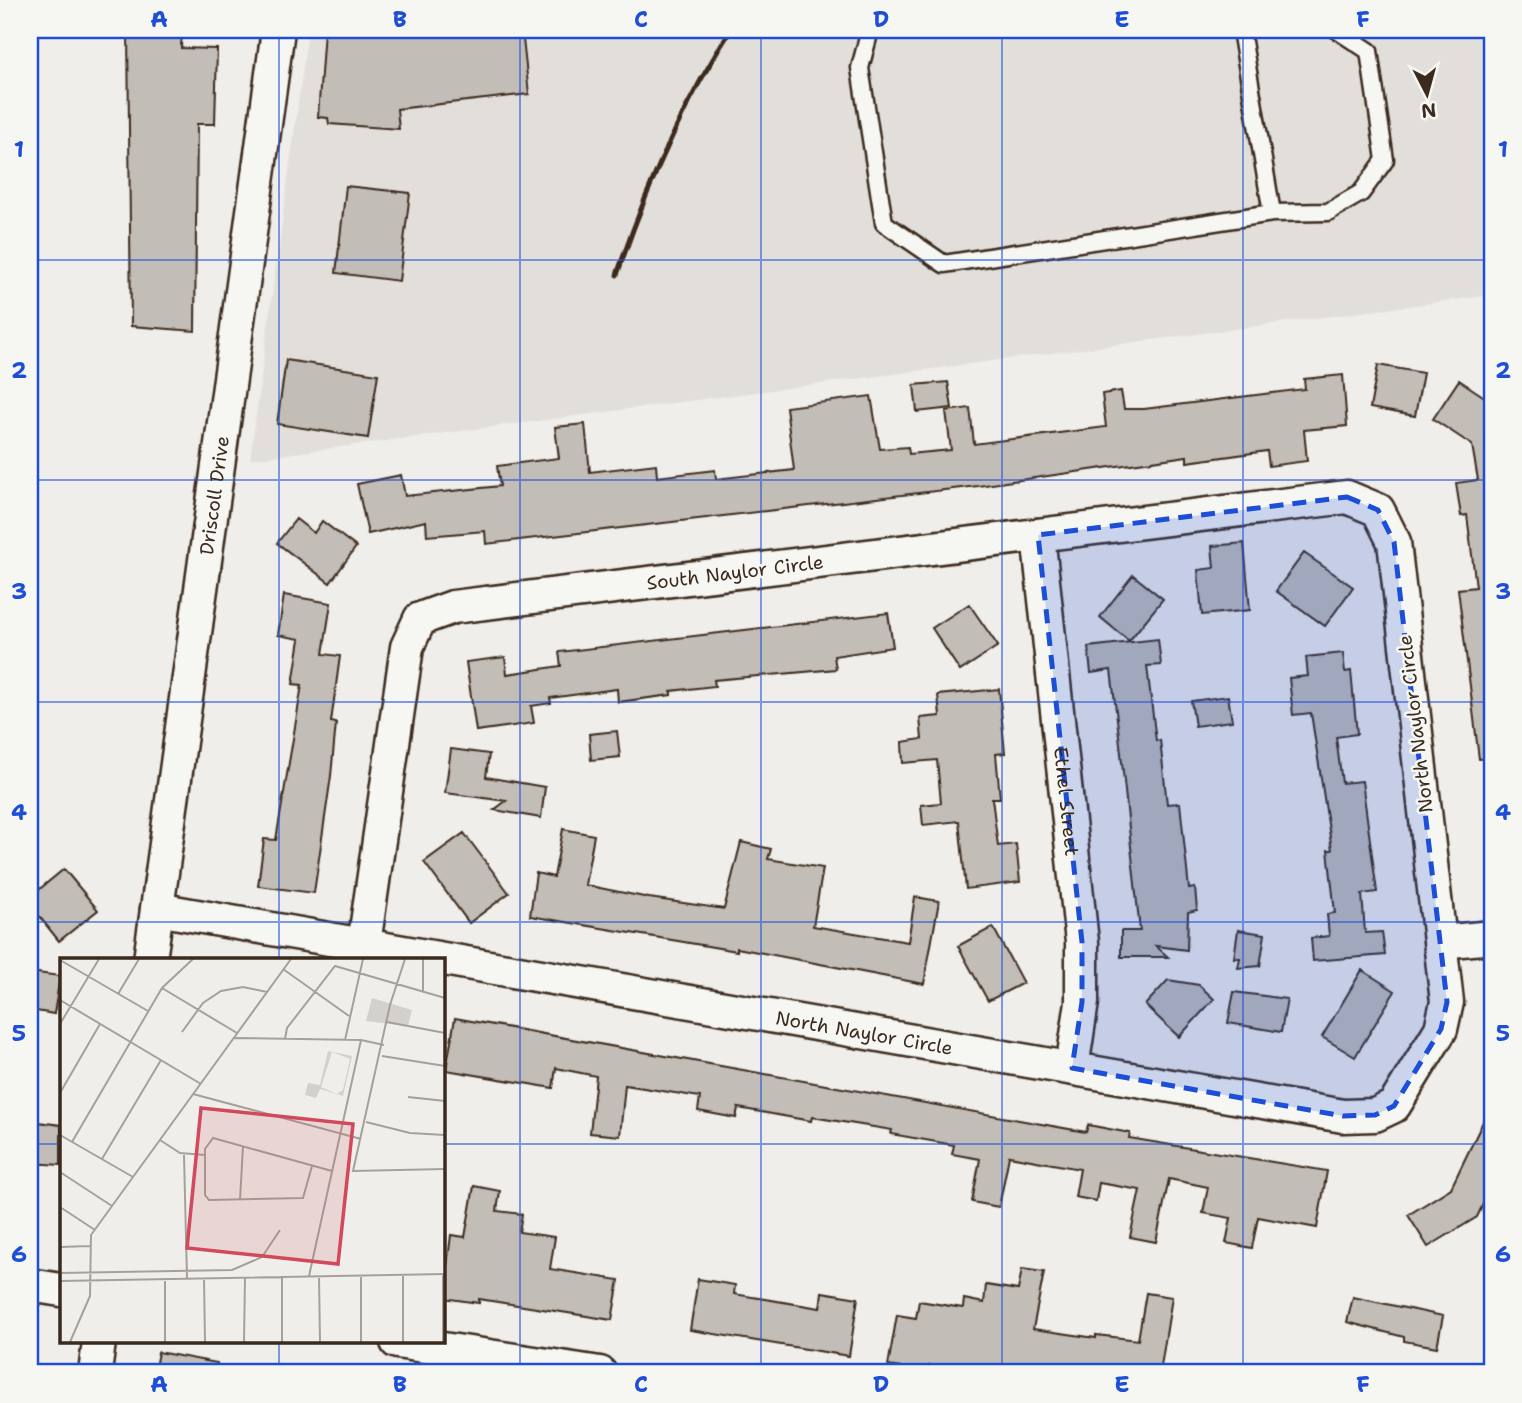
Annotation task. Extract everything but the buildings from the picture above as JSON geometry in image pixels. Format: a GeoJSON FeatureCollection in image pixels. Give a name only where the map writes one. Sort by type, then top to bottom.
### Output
{"type":"FeatureCollection","features":[{"type":"Feature","properties":{"kind":"street","name":"Driscoll Drive"},"geometry":{"type":"LineString","coordinates":[[150,958],[278,30]]}},
{"type":"Feature","properties":{"kind":"street","name":"South Naylor Circle"},"geometry":{"type":"LineString","coordinates":[[364,944],[407,647],[420,619],[453,607],[1347,496],[1378,509]]}},
{"type":"Feature","properties":{"kind":"street","name":"North Naylor Circle"},"geometry":{"type":"LineString","coordinates":[[444,958],[1343,1116],[1375,1115],[1394,1105],[1441,1029],[1447,1002],[1394,542],[1378,509]]}},
{"type":"Feature","properties":{"kind":"street","name":"Ethel Street"},"geometry":{"type":"LineString","coordinates":[[1038,535],[1082,942],[1082,1002],[1072,1068]]}},
{"type":"Feature","properties":{"kind":"street","name":"North Naylor Circle"},"geometry":{"type":"LineString","coordinates":[[157,909],[444,958]]}},
{"type":"Feature","properties":{"kind":"street"},"geometry":{"type":"LineString","coordinates":[[1441,942],[1492,937]]}},
{"type":"Feature","properties":{"kind":"street"},"geometry":{"type":"LineString","coordinates":[[30,1285],[60,1290]]}},
{"type":"Feature","properties":{"kind":"street"},"geometry":{"type":"LineString","coordinates":[[94,1373],[99,1344]]}},
{"type":"Feature","properties":{"kind":"street"},"geometry":{"type":"LineString","coordinates":[[410,1344],[600,1373]]}},
{"type":"Feature","properties":{"kind":"lane"},"geometry":{"type":"LineString","coordinates":[[870,30],[860,68],[884,223],[944,264],[1272,213],[1328,212],[1361,192],[1385,160],[1369,51],[1337,30]]}},
{"type":"Feature","properties":{"kind":"lane"},"geometry":{"type":"LineString","coordinates":[[1241,30],[1272,213]]}},
{"type":"Feature","properties":{"kind":"highlighted area"},"geometry":{"type":"Polygon","coordinates":[[[1347,497],[1378,510],[1394,542],[1447,1002],[1441,1029],[1394,1106],[1375,1115],[1343,1116],[1072,1068],[1082,1002],[1082,942],[1038,535],[1347,497]]]}},
{"type":"Feature","properties":{"kind":"shaded area"},"geometry":{"type":"Polygon","coordinates":[[[308,30],[1492,30],[1492,295],[250,459],[308,30]]]}},
{"type":"Feature","properties":{"kind":"railway"},"geometry":{"type":"LineString","coordinates":[[617,275],[666,149],[696,88],[731,30]]}}]}
